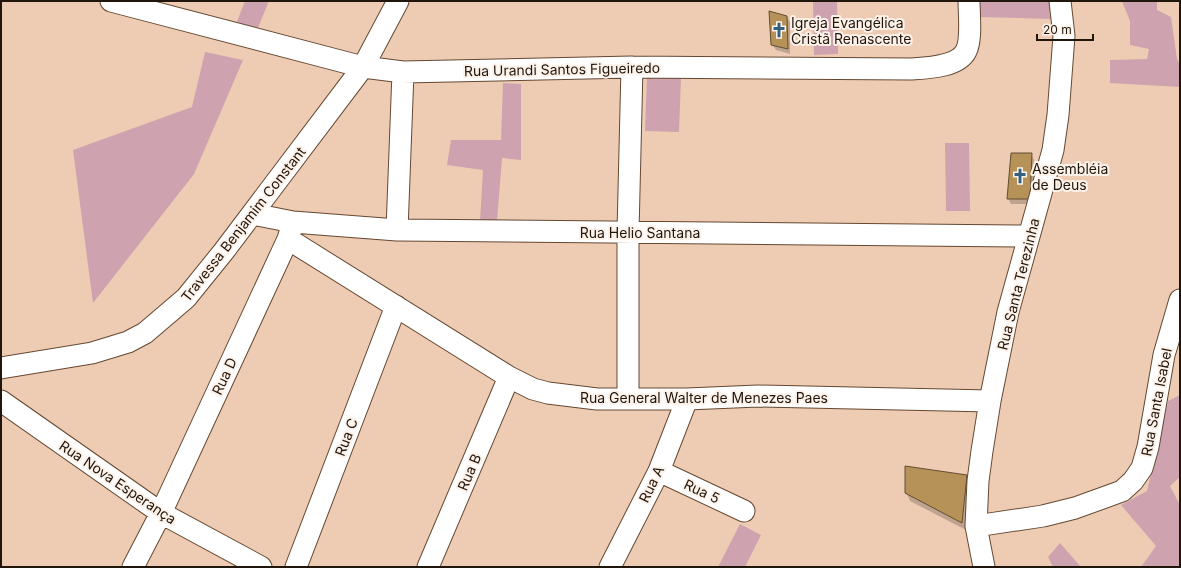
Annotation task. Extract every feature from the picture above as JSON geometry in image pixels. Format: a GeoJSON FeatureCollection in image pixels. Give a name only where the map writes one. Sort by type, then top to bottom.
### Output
{"type":"FeatureCollection","features":[{"type":"Feature","properties":{"kind":"street","name":"Rua Urandi Santos Figueiredo"},"geometry":{"type":"LineString","coordinates":[[112,1],[363,68],[403,72],[632,67],[930,68],[954,62],[963,56],[966,51],[969,40],[969,1]]}},
{"type":"Feature","properties":{"kind":"street","name":"Travessa Benjamim Constant"},"geometry":{"type":"LineString","coordinates":[[1,368],[92,353],[128,342],[145,333],[186,298],[253,214],[363,68],[398,1]]}},
{"type":"Feature","properties":{"kind":"street","name":"Rua Santa Terezinha"},"geometry":{"type":"LineString","coordinates":[[984,567],[976,526],[978,481],[990,402],[1008,312],[1053,150],[1058,115],[1064,36],[1060,1]]}},
{"type":"Feature","properties":{"kind":"street"},"geometry":{"type":"LineString","coordinates":[[628,399],[628,232],[632,67]]}},
{"type":"Feature","properties":{"kind":"street"},"geometry":{"type":"LineString","coordinates":[[397,230],[403,72]]}},
{"type":"Feature","properties":{"kind":"street","name":"Rua Helio Santana"},"geometry":{"type":"LineString","coordinates":[[253,214],[290,231],[397,230],[1029,236]]}},
{"type":"Feature","properties":{"kind":"street","name":"Rua General Walter de Menezes Paes"},"geometry":{"type":"LineString","coordinates":[[290,231],[396,306],[509,377],[533,389],[561,395],[597,399],[687,399],[758,396],[990,402]]}},
{"type":"Feature","properties":{"kind":"street","name":"Rua D"},"geometry":{"type":"LineString","coordinates":[[133,567],[161,513],[290,231]]}},
{"type":"Feature","properties":{"kind":"street","name":"Rua Santa Isabel"},"geometry":{"type":"LineString","coordinates":[[976,526],[1043,516],[1075,508],[1122,491],[1133,481],[1142,468],[1148,447],[1164,355],[1180,300]]}},
{"type":"Feature","properties":{"kind":"street","name":"Rua C"},"geometry":{"type":"LineString","coordinates":[[296,567],[396,306]]}},
{"type":"Feature","properties":{"kind":"street","name":"Rua B"},"geometry":{"type":"LineString","coordinates":[[428,567],[509,377]]}},
{"type":"Feature","properties":{"kind":"street","name":"Rua A"},"geometry":{"type":"LineString","coordinates":[[610,567],[659,471],[687,399]]}},
{"type":"Feature","properties":{"kind":"street","name":"Rua Nova Esperança"},"geometry":{"type":"LineString","coordinates":[[1,401],[161,513],[261,567]]}},
{"type":"Feature","properties":{"kind":"street","name":"Rua 5"},"geometry":{"type":"LineString","coordinates":[[659,471],[744,511]]}},
{"type":"Feature","properties":{"kind":"shaded area"},"geometry":{"type":"Polygon","coordinates":[[[245,1],[269,1],[257,30],[236,24],[245,1]]]}},
{"type":"Feature","properties":{"kind":"shaded area"},"geometry":{"type":"Polygon","coordinates":[[[813,1],[837,1],[838,54],[814,55],[813,1]]]}},
{"type":"Feature","properties":{"kind":"shaded area"},"geometry":{"type":"Polygon","coordinates":[[[978,1],[1050,1],[1054,19],[978,17],[978,1]]]}},
{"type":"Feature","properties":{"kind":"shaded area"},"geometry":{"type":"Polygon","coordinates":[[[1122,1],[1157,1],[1157,10],[1171,17],[1177,59],[1180,65],[1180,87],[1110,83],[1110,60],[1147,59],[1149,49],[1130,45],[1130,21],[1122,1]]]}},
{"type":"Feature","properties":{"kind":"shaded area"},"geometry":{"type":"Polygon","coordinates":[[[205,52],[243,60],[194,174],[93,303],[73,150],[192,107],[205,52]]]}},
{"type":"Feature","properties":{"kind":"shaded area"},"geometry":{"type":"Polygon","coordinates":[[[647,77],[681,78],[679,132],[645,131],[647,77]]]}},
{"type":"Feature","properties":{"kind":"shaded area"},"geometry":{"type":"Polygon","coordinates":[[[503,83],[521,84],[521,160],[502,158],[497,221],[480,222],[483,170],[447,165],[451,140],[501,140],[503,83]]]}},
{"type":"Feature","properties":{"kind":"shaded area"},"geometry":{"type":"Polygon","coordinates":[[[945,143],[969,143],[970,211],[946,211],[945,143]]]}},
{"type":"Feature","properties":{"kind":"shaded area"},"geometry":{"type":"Polygon","coordinates":[[[1180,395],[1180,477],[1170,486],[1180,505],[1180,567],[1141,567],[1156,546],[1121,505],[1147,491],[1168,401],[1180,395]]]}},
{"type":"Feature","properties":{"kind":"shaded area"},"geometry":{"type":"Polygon","coordinates":[[[740,524],[761,535],[745,567],[718,567],[740,524]]]}},
{"type":"Feature","properties":{"kind":"shaded area"},"geometry":{"type":"Polygon","coordinates":[[[1060,543],[1081,567],[1053,567],[1048,557],[1060,543]]]}},
{"type":"Feature","properties":{"kind":"building","name":"Igreja Evangélica Cristã Renascente"},"geometry":{"type":"Polygon","coordinates":[[[769,11],[787,16],[788,49],[771,45],[769,11]]]}},
{"type":"Feature","properties":{"kind":"building","name":"Assembléia de Deus"},"geometry":{"type":"Polygon","coordinates":[[[1011,153],[1032,153],[1030,199],[1007,199],[1011,153]]]}},
{"type":"Feature","properties":{"kind":"building"},"geometry":{"type":"Polygon","coordinates":[[[905,466],[967,475],[962,523],[905,493],[905,466]]]}},
{"type":"Feature","properties":{"kind":"place","name":"Igreja Evangélica Cristã Renascente"},"geometry":{"type":"Point","coordinates":[779,30]}},
{"type":"Feature","properties":{"kind":"place","name":"Assembléia de Deus"},"geometry":{"type":"Point","coordinates":[1020,176]}}]}
